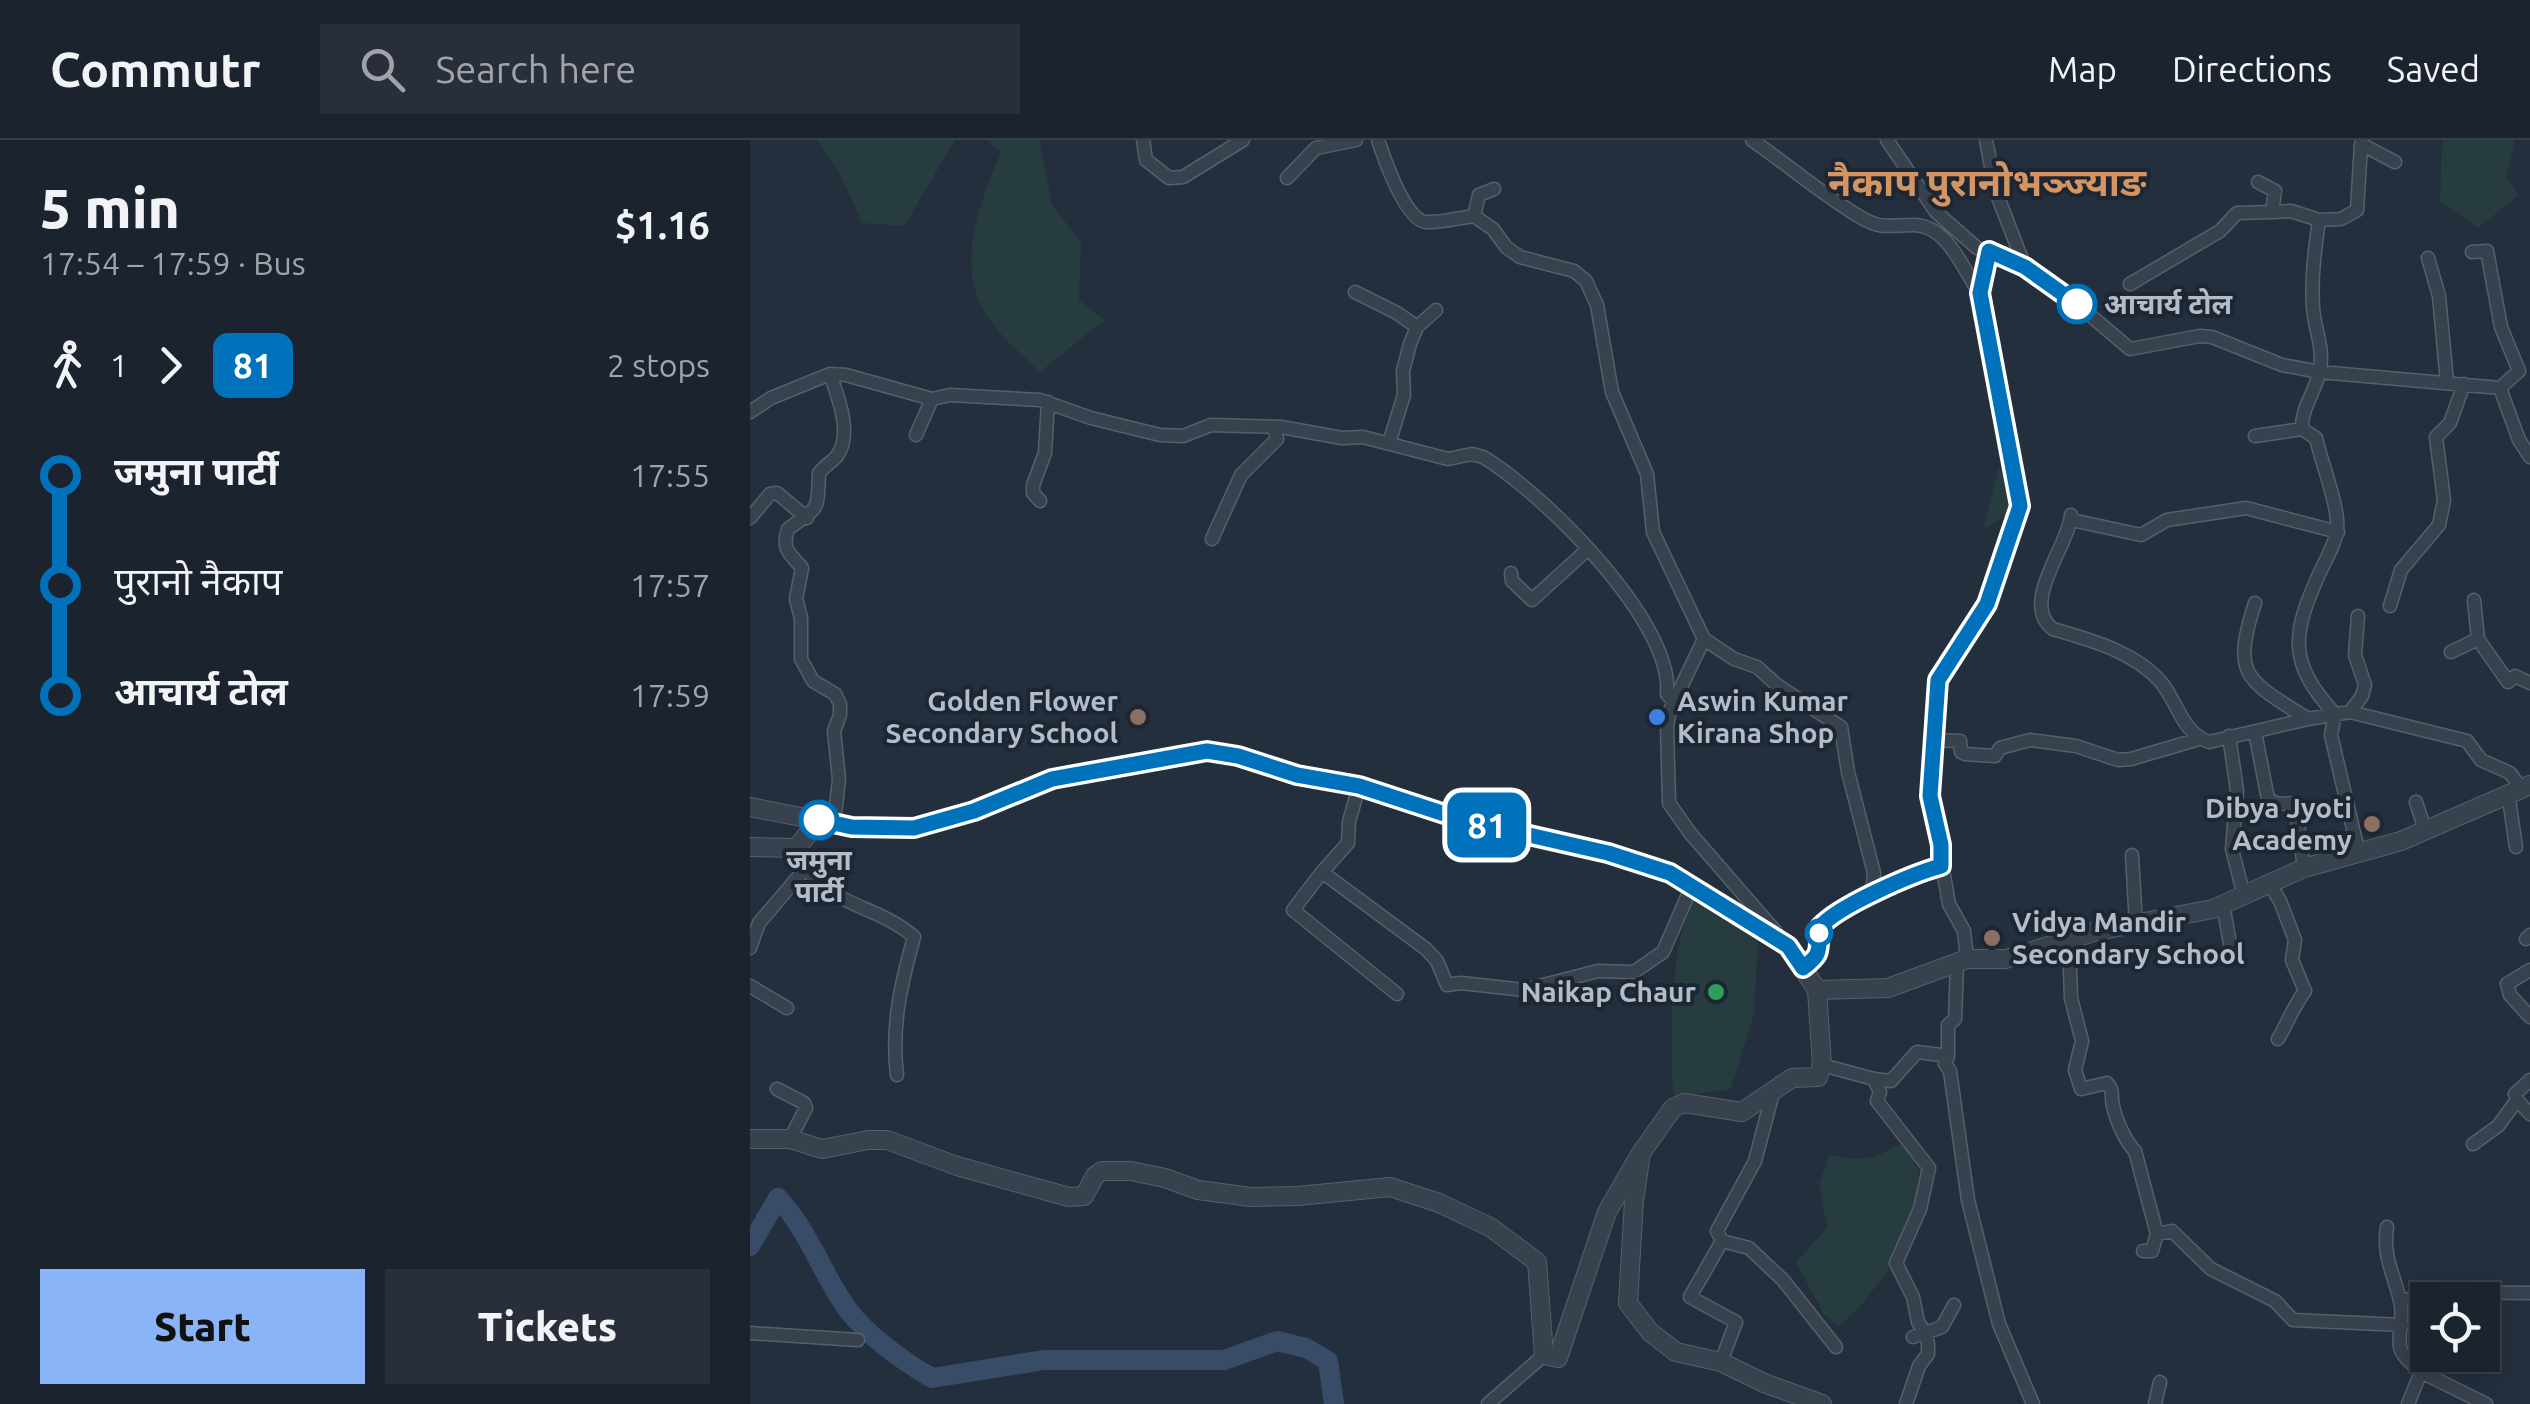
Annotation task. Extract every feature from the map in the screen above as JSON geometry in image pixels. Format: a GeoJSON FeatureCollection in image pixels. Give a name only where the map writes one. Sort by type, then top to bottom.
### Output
{"type":"FeatureCollection","features":[{"type":"Feature","properties":{"kind":"street"},"geometry":{"type":"LineString","coordinates":[[1143,140],[1146,160],[1169,178],[1183,177],[1244,140]]}},
{"type":"Feature","properties":{"kind":"street"},"geometry":{"type":"LineString","coordinates":[[1287,178],[1316,148],[1356,140]]}},
{"type":"Feature","properties":{"kind":"street"},"geometry":{"type":"LineString","coordinates":[[1378,140],[1407,208],[1417,220],[1474,216],[1520,257],[1574,271],[1586,281],[1596,305],[1612,392],[1647,474],[1653,532],[1704,639],[1734,659],[1757,667],[1841,727],[1848,772],[1874,873],[1872,896]]}},
{"type":"Feature","properties":{"kind":"street"},"geometry":{"type":"LineString","coordinates":[[1752,140],[1860,217],[1889,229],[1923,225],[1937,234],[1952,247],[1980,293],[2020,506],[1987,604],[1938,680],[1930,796],[1949,904],[1964,931],[1955,1019],[1948,1025],[1945,1064],[1950,1070],[1968,1200],[1999,1324],[2033,1404]]}},
{"type":"Feature","properties":{"kind":"street"},"geometry":{"type":"LineString","coordinates":[[1887,140],[1936,212],[1977,248],[2025,267],[2077,304],[2130,350],[2212,337],[2282,365],[2320,372],[2500,388],[2519,371],[2501,328],[2487,251],[2472,252]]}},
{"type":"Feature","properties":{"kind":"street"},"geometry":{"type":"LineString","coordinates":[[1986,140],[1996,192],[2025,267]]}},
{"type":"Feature","properties":{"kind":"street"},"geometry":{"type":"LineString","coordinates":[[2130,284],[2220,232],[2237,213],[2290,212],[2319,220],[2342,219],[2358,210],[2359,142],[2395,162]]}},
{"type":"Feature","properties":{"kind":"street"},"geometry":{"type":"LineString","coordinates":[[2258,182],[2274,191],[2272,212]]}},
{"type":"Feature","properties":{"kind":"street"},"geometry":{"type":"LineString","coordinates":[[1474,216],[1479,194],[1494,189]]}},
{"type":"Feature","properties":{"kind":"street"},"geometry":{"type":"LineString","coordinates":[[2302,430],[2302,418],[2320,372],[2321,338],[2313,313],[2312,274],[2319,220]]}},
{"type":"Feature","properties":{"kind":"street"},"geometry":{"type":"LineString","coordinates":[[1980,293],[1989,251]]}},
{"type":"Feature","properties":{"kind":"street"},"geometry":{"type":"LineString","coordinates":[[2428,258],[2439,296],[2447,382]]}},
{"type":"Feature","properties":{"kind":"street"},"geometry":{"type":"LineString","coordinates":[[1354,292],[1417,327]]}},
{"type":"Feature","properties":{"kind":"street"},"geometry":{"type":"LineString","coordinates":[[1389,443],[1402,406],[1403,370],[1417,327],[1436,310]]}},
{"type":"Feature","properties":{"kind":"street"},"geometry":{"type":"LineString","coordinates":[[750,412],[771,398],[830,374],[932,400],[950,395],[1048,402],[1091,418],[1160,434],[1183,436],[1211,425],[1274,426],[1342,438],[1363,437],[1448,458],[1472,454],[1483,457],[1542,503],[1588,549],[1622,591],[1659,646],[1669,675],[1667,694],[1674,702]]}},
{"type":"Feature","properties":{"kind":"street"},"geometry":{"type":"LineString","coordinates":[[750,847],[797,848],[826,822],[839,779],[834,731],[840,704],[836,694],[813,681],[801,659],[801,618],[796,599],[802,568],[785,548],[788,529],[808,518],[821,488],[818,473],[835,458],[843,433],[842,413],[830,374]]}},
{"type":"Feature","properties":{"kind":"street"},"geometry":{"type":"LineString","coordinates":[[2390,606],[2401,570],[2439,524],[2444,500],[2436,437],[2450,423],[2464,384]]}},
{"type":"Feature","properties":{"kind":"street"},"geometry":{"type":"LineString","coordinates":[[2500,388],[2530,457]]}},
{"type":"Feature","properties":{"kind":"street"},"geometry":{"type":"LineString","coordinates":[[916,435],[932,400]]}},
{"type":"Feature","properties":{"kind":"street"},"geometry":{"type":"LineString","coordinates":[[1040,500],[1033,484],[1045,453],[1048,402]]}},
{"type":"Feature","properties":{"kind":"street"},"geometry":{"type":"LineString","coordinates":[[1212,540],[1241,475],[1276,438],[1274,426]]}},
{"type":"Feature","properties":{"kind":"street"},"geometry":{"type":"LineString","coordinates":[[2255,436],[2302,430],[2316,438],[2337,514],[2338,532],[2304,606],[2297,641],[2303,673],[2334,714],[2331,735],[2360,854]]}},
{"type":"Feature","properties":{"kind":"street"},"geometry":{"type":"LineString","coordinates":[[750,518],[766,497],[778,493],[808,518]]}},
{"type":"Feature","properties":{"kind":"street"},"geometry":{"type":"LineString","coordinates":[[2338,532],[2246,508],[2167,520],[2141,535],[2071,518],[2054,556],[2040,605],[2045,622],[2053,629],[2120,650],[2159,681],[2181,720],[2199,739],[2209,742],[2350,712],[2468,741],[2481,760],[2510,773],[2520,788],[2516,847]]}},
{"type":"Feature","properties":{"kind":"street"},"geometry":{"type":"LineString","coordinates":[[1512,573],[1512,581],[1532,600],[1588,549]]}},
{"type":"Feature","properties":{"kind":"street"},"geometry":{"type":"LineString","coordinates":[[2474,600],[2478,639],[2508,682],[2516,676],[2530,683]]}},
{"type":"Feature","properties":{"kind":"street"},"geometry":{"type":"LineString","coordinates":[[2255,603],[2244,638],[2244,667],[2254,682],[2308,718]]}},
{"type":"Feature","properties":{"kind":"street"},"geometry":{"type":"LineString","coordinates":[[2350,712],[2365,686],[2355,655],[2358,616]]}},
{"type":"Feature","properties":{"kind":"street"},"geometry":{"type":"LineString","coordinates":[[1488,1404],[1544,1356],[1558,1358],[1607,1212],[1673,1108],[1684,1103],[1742,1112],[1792,1078],[1818,1076],[1822,1065],[1817,990],[1788,946],[1669,803],[1667,726],[1704,639]]}},
{"type":"Feature","properties":{"kind":"street"},"geometry":{"type":"LineString","coordinates":[[2450,652],[2478,639]]}},
{"type":"Feature","properties":{"kind":"street"},"geometry":{"type":"LineString","coordinates":[[2255,732],[2268,799],[2278,804],[2294,803],[2304,868]]}},
{"type":"Feature","properties":{"kind":"street"},"geometry":{"type":"LineString","coordinates":[[2229,736],[2237,790],[2231,836],[2244,896]]}},
{"type":"Feature","properties":{"kind":"street"},"geometry":{"type":"LineString","coordinates":[[1932,740],[1960,742],[1965,754],[1995,756],[2000,748],[2030,740],[2076,746],[2118,760],[2163,752],[2199,739]]}},
{"type":"Feature","properties":{"kind":"street"},"geometry":{"type":"LineString","coordinates":[[750,807],[852,827],[914,828],[974,811],[1052,779],[1207,751],[1238,756],[1297,775],[1359,786],[1463,820],[1608,853],[1670,873],[1788,946]]}},
{"type":"Feature","properties":{"kind":"street"},"geometry":{"type":"LineString","coordinates":[[1359,786],[1348,843],[1293,910],[1396,994]]}},
{"type":"Feature","properties":{"kind":"street"},"geometry":{"type":"LineString","coordinates":[[1817,990],[1888,988],[1962,962],[2006,958],[2097,930],[2183,916],[2244,896],[2304,868],[2360,854],[2425,830],[2520,788]]}},
{"type":"Feature","properties":{"kind":"street"},"geometry":{"type":"LineString","coordinates":[[2416,802],[2425,830]]}},
{"type":"Feature","properties":{"kind":"street"},"geometry":{"type":"LineString","coordinates":[[797,848],[804,870],[822,888],[914,937],[899,991],[893,1039],[898,1076]]}},
{"type":"Feature","properties":{"kind":"street"},"geometry":{"type":"LineString","coordinates":[[2132,856],[2136,924]]}},
{"type":"Feature","properties":{"kind":"street"},"geometry":{"type":"LineString","coordinates":[[1803,968],[1817,957],[1824,921],[1941,866]]}},
{"type":"Feature","properties":{"kind":"street"},"geometry":{"type":"LineString","coordinates":[[750,948],[755,919],[804,870]]}},
{"type":"Feature","properties":{"kind":"street"},"geometry":{"type":"LineString","coordinates":[[1322,872],[1426,949],[1437,961],[1446,985],[1524,990],[1598,971],[1634,972],[1663,952],[1691,888]]}},
{"type":"Feature","properties":{"kind":"street"},"geometry":{"type":"LineString","coordinates":[[2269,883],[2295,940],[2292,960],[2306,991],[2290,1010],[2278,1040]]}},
{"type":"Feature","properties":{"kind":"street"},"geometry":{"type":"LineString","coordinates":[[2223,904],[2232,955]]}},
{"type":"Feature","properties":{"kind":"street"},"geometry":{"type":"LineString","coordinates":[[2069,941],[2071,998],[2082,1041],[2075,1070],[2081,1088],[2107,1083],[2127,1142],[2136,1151],[2157,1234],[2152,1251],[2143,1251]]}},
{"type":"Feature","properties":{"kind":"street"},"geometry":{"type":"LineString","coordinates":[[2530,970],[2506,984],[2530,1018]]}},
{"type":"Feature","properties":{"kind":"street"},"geometry":{"type":"LineString","coordinates":[[750,986],[787,1008]]}},
{"type":"Feature","properties":{"kind":"street"},"geometry":{"type":"LineString","coordinates":[[1822,1065],[1891,1080],[1917,1052],[1948,1056]]}},
{"type":"Feature","properties":{"kind":"street"},"geometry":{"type":"LineString","coordinates":[[1874,1079],[1880,1092],[1877,1101],[1929,1168],[1920,1209],[1896,1263],[1913,1297],[1928,1354],[1919,1366],[1906,1404]]}},
{"type":"Feature","properties":{"kind":"street"},"geometry":{"type":"LineString","coordinates":[[2530,1080],[2515,1094],[2530,1114]]}},
{"type":"Feature","properties":{"kind":"street"},"geometry":{"type":"LineString","coordinates":[[777,1090],[804,1103],[806,1108],[790,1139]]}},
{"type":"Feature","properties":{"kind":"street"},"geometry":{"type":"LineString","coordinates":[[1722,1241],[1717,1230],[1755,1161],[1773,1093]]}},
{"type":"Feature","properties":{"kind":"street"},"geometry":{"type":"LineString","coordinates":[[2472,1144],[2498,1126],[2517,1100]]}},
{"type":"Feature","properties":{"kind":"street"},"geometry":{"type":"LineString","coordinates":[[750,1139],[790,1139],[822,1149],[887,1140],[1009,1182],[1069,1197],[1084,1196],[1095,1176],[1114,1169],[1165,1178],[1198,1190],[1251,1197],[1390,1186],[1490,1227],[1537,1262],[1544,1356]]}},
{"type":"Feature","properties":{"kind":"street"},"geometry":{"type":"LineString","coordinates":[[1642,1154],[1634,1200],[1628,1304],[1639,1321],[1676,1352],[1722,1362],[1764,1383],[1822,1404]]}},
{"type":"Feature","properties":{"kind":"street"},"geometry":{"type":"LineString","coordinates":[[2387,1226],[2390,1276],[2400,1301],[2402,1354],[2410,1362]]}},
{"type":"Feature","properties":{"kind":"street"},"geometry":{"type":"LineString","coordinates":[[2157,1234],[2172,1231],[2211,1269],[2275,1301],[2293,1320],[2402,1325]]}},
{"type":"Feature","properties":{"kind":"street"},"geometry":{"type":"LineString","coordinates":[[1722,1241],[1749,1248],[1783,1280],[1836,1347]]}},
{"type":"Feature","properties":{"kind":"street"},"geometry":{"type":"LineString","coordinates":[[1722,1241],[1690,1297],[1736,1322],[1722,1362]]}},
{"type":"Feature","properties":{"kind":"street"},"geometry":{"type":"LineString","coordinates":[[2400,1301],[2444,1292],[2530,1293]]}},
{"type":"Feature","properties":{"kind":"street"},"geometry":{"type":"LineString","coordinates":[[1920,1335],[1947,1322],[1954,1304]]}},
{"type":"Feature","properties":{"kind":"street"},"geometry":{"type":"LineString","coordinates":[[750,1333],[858,1340]]}},
{"type":"Feature","properties":{"kind":"street"},"geometry":{"type":"LineString","coordinates":[[2408,1404],[2421,1372],[2486,1404]]}},
{"type":"Feature","properties":{"kind":"street"},"geometry":{"type":"LineString","coordinates":[[2155,1404],[2160,1382]]}},
{"type":"Feature","properties":{"kind":"green space"},"geometry":{"type":"Polygon","coordinates":[[[817,140],[955,140],[904,226],[862,223],[841,176],[817,140]]]}},
{"type":"Feature","properties":{"kind":"green space"},"geometry":{"type":"Polygon","coordinates":[[[987,140],[1039,140],[1052,205],[1081,242],[1079,300],[1104,320],[1040,372],[991,322],[973,281],[973,237],[1001,152],[987,140]]]}},
{"type":"Feature","properties":{"kind":"green space"},"geometry":{"type":"Polygon","coordinates":[[[2442,140],[2515,140],[2506,176],[2519,195],[2478,228],[2440,201],[2442,140]]]}},
{"type":"Feature","properties":{"kind":"green space"},"geometry":{"type":"Polygon","coordinates":[[[1999,467],[2014,481],[2011,513],[1983,530],[1999,467]]]}},
{"type":"Feature","properties":{"kind":"green space","name":"Naikap Chaur"},"geometry":{"type":"Polygon","coordinates":[[[1693,901],[1758,941],[1754,1014],[1731,1089],[1674,1097],[1672,1025],[1676,968],[1685,919],[1693,901]]]}},
{"type":"Feature","properties":{"kind":"green space"},"geometry":{"type":"Polygon","coordinates":[[[1905,1141],[1919,1172],[1914,1212],[1895,1263],[1839,1326],[1824,1314],[1796,1262],[1827,1228],[1819,1185],[1829,1154],[1869,1158],[1905,1141]]]}},
{"type":"Feature","properties":{"kind":"waterway"},"geometry":{"type":"LineString","coordinates":[[750,1246],[778,1198],[856,1320],[887,1348],[932,1378],[1044,1360],[1224,1360],[1277,1341],[1306,1348],[1328,1361],[1334,1404]]}},
{"type":"Feature","properties":{"kind":"bus line","name":"81"},"geometry":{"type":"LineString","coordinates":[[819,820],[852,827],[914,828],[974,811],[1052,779],[1172,754],[1207,751],[1238,756],[1297,775],[1359,786],[1463,820],[1608,853],[1670,873],[1788,946],[1803,968],[1817,957],[1824,921],[1857,902],[1941,866],[1941,845],[1930,796],[1938,680],[1987,604],[2020,506],[1980,293],[1989,251],[2025,267],[2077,304]]}},
{"type":"Feature","properties":{"kind":"place","name":"आचार्य टोल"},"geometry":{"type":"Point","coordinates":[2077,304]}},
{"type":"Feature","properties":{"kind":"place","name":"Golden Flower Secondary School"},"geometry":{"type":"Point","coordinates":[1138,717]}},
{"type":"Feature","properties":{"kind":"place","name":"Aswin Kumar Kirana Shop"},"geometry":{"type":"Point","coordinates":[1657,717]}},
{"type":"Feature","properties":{"kind":"place","name":"जमुना पार्टी"},"geometry":{"type":"Point","coordinates":[819,820]}},
{"type":"Feature","properties":{"kind":"place","name":"Dibya Jyoti Academy"},"geometry":{"type":"Point","coordinates":[2372,824]}},
{"type":"Feature","properties":{"kind":"place","name":"Vidya Mandir Secondary School"},"geometry":{"type":"Point","coordinates":[1992,938]}},
{"type":"Feature","properties":{"kind":"place","name":"Naikap Chaur"},"geometry":{"type":"Point","coordinates":[1716,992]}},
{"type":"Feature","properties":{"kind":"district","name":"नैकाप पुरानोभञ्ज्याङ"},"geometry":{"type":"Point","coordinates":[1987,183]}}]}
